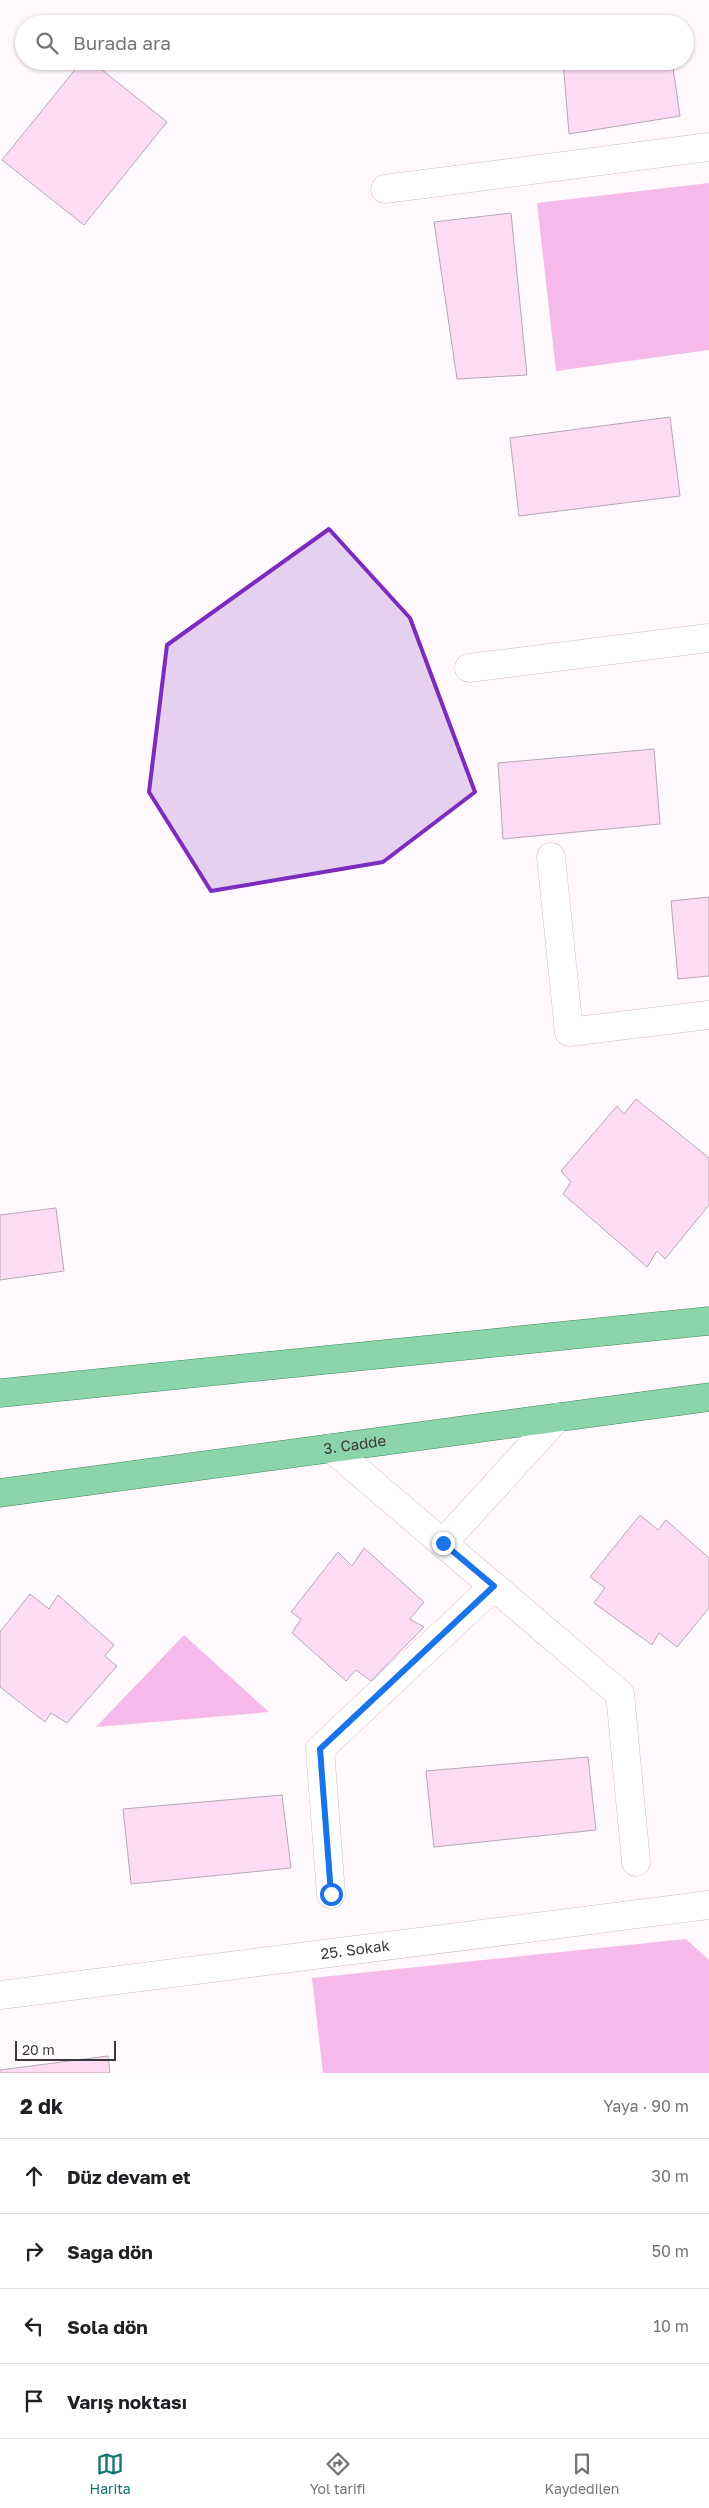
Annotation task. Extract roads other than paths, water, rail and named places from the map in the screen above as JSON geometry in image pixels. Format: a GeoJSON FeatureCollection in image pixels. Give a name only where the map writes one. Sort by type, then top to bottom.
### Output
{"type":"FeatureCollection","features":[{"type":"Feature","properties":{"kind":"main road"},"geometry":{"type":"LineString","coordinates":[[0,1393],[709,1322]]}},
{"type":"Feature","properties":{"kind":"main road","name":"3. Cadde"},"geometry":{"type":"LineString","coordinates":[[0,1493],[709,1397]]}},
{"type":"Feature","properties":{"kind":"street"},"geometry":{"type":"LineString","coordinates":[[385,189],[709,147]]}},
{"type":"Feature","properties":{"kind":"street"},"geometry":{"type":"LineString","coordinates":[[468,668],[709,638]]}},
{"type":"Feature","properties":{"kind":"street"},"geometry":{"type":"LineString","coordinates":[[551,857],[569,1032],[709,1015]]}},
{"type":"Feature","properties":{"kind":"street"},"geometry":{"type":"LineString","coordinates":[[443,1543],[558,1417]]}},
{"type":"Feature","properties":{"kind":"street"},"geometry":{"type":"LineString","coordinates":[[331,1448],[620,1694],[636,1862]]}},
{"type":"Feature","properties":{"kind":"street"},"geometry":{"type":"LineString","coordinates":[[331,1894],[320,1749],[494,1586]]}},
{"type":"Feature","properties":{"kind":"street","name":"25. Sokak"},"geometry":{"type":"LineString","coordinates":[[0,1995],[709,1905]]}}]}
